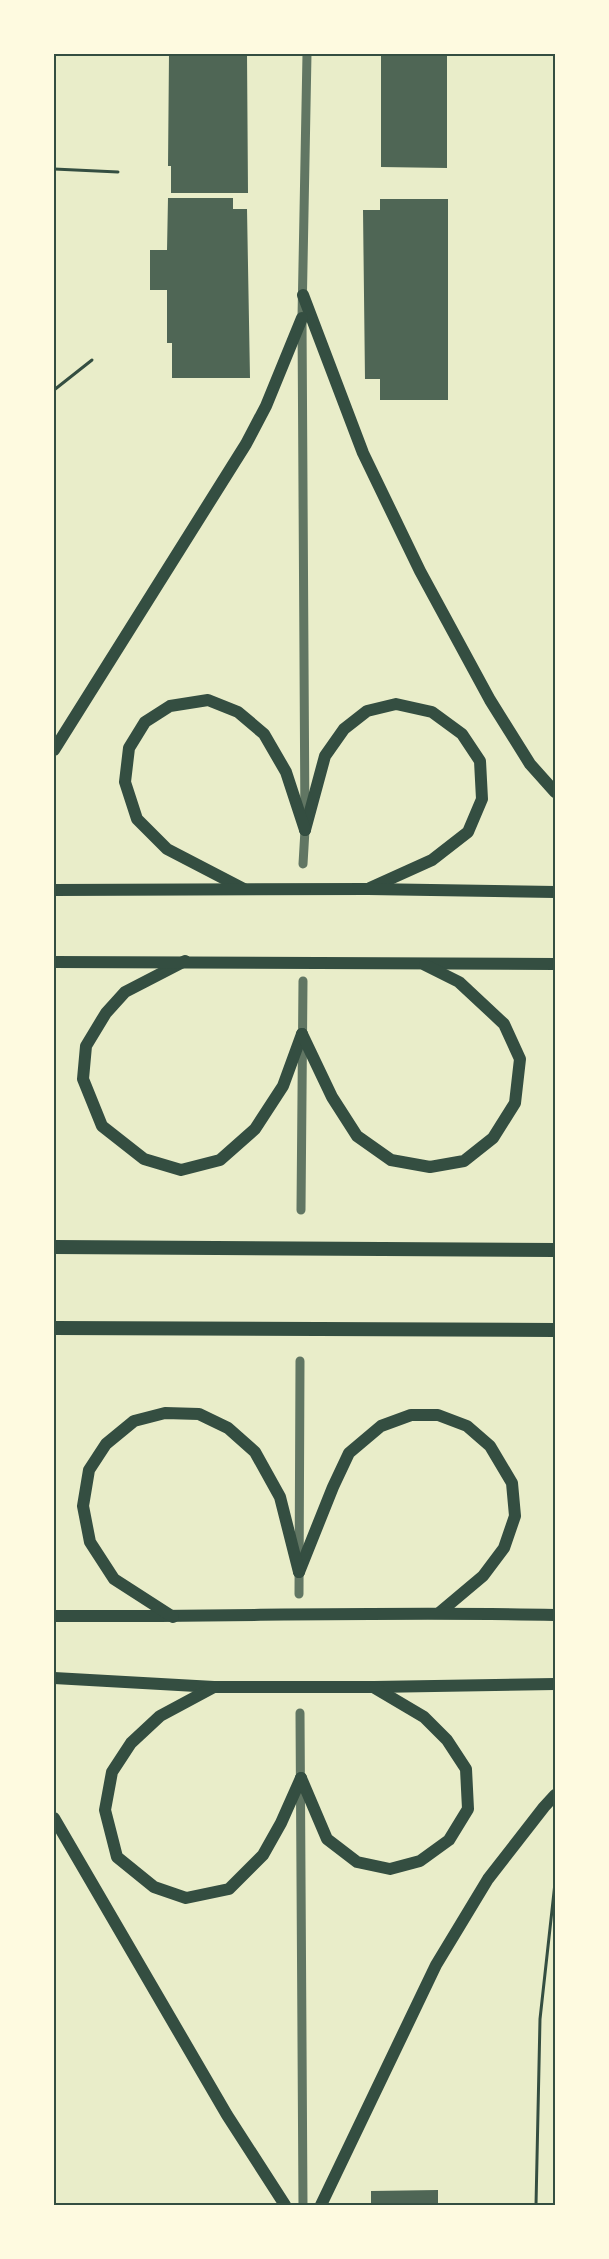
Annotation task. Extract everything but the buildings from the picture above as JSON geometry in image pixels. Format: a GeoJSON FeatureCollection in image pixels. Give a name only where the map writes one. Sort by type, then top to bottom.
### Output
{"type":"FeatureCollection","features":[{"type":"Feature","properties":{"kind":"highway"},"geometry":{"type":"LineString","coordinates":[[54,1248],[555,1250]]}},
{"type":"Feature","properties":{"kind":"highway"},"geometry":{"type":"LineString","coordinates":[[54,1328],[555,1330]]}},
{"type":"Feature","properties":{"kind":"main road"},"geometry":{"type":"LineString","coordinates":[[303,294],[363,453],[420,571],[490,700],[530,764],[555,792]]}},
{"type":"Feature","properties":{"kind":"main road"},"geometry":{"type":"LineString","coordinates":[[54,750],[246,444],[266,406],[302,318]]}},
{"type":"Feature","properties":{"kind":"main road"},"geometry":{"type":"LineString","coordinates":[[247,890],[167,849],[137,819],[125,782],[129,748],[145,722],[170,706],[208,700],[238,712],[264,734],[286,772],[305,830]]}},
{"type":"Feature","properties":{"kind":"main road"},"geometry":{"type":"LineString","coordinates":[[305,830],[326,756],[344,729],[367,711],[396,704],[432,712],[462,734],[480,761],[482,799],[468,832],[432,860],[368,889]]}},
{"type":"Feature","properties":{"kind":"main road"},"geometry":{"type":"LineString","coordinates":[[54,890],[368,889],[555,892]]}},
{"type":"Feature","properties":{"kind":"main road"},"geometry":{"type":"LineString","coordinates":[[54,962],[186,961],[555,964]]}},
{"type":"Feature","properties":{"kind":"main road"},"geometry":{"type":"LineString","coordinates":[[186,961],[125,992],[106,1013],[86,1046],[83,1079],[102,1126],[144,1159],[181,1170],[220,1160],[255,1129],[283,1086],[302,1034]]}},
{"type":"Feature","properties":{"kind":"main road"},"geometry":{"type":"LineString","coordinates":[[302,1034],[332,1097],[357,1136],[391,1160],[430,1167],[464,1160],[493,1138],[515,1102],[520,1059],[504,1024],[459,982],[423,964]]}},
{"type":"Feature","properties":{"kind":"main road"},"geometry":{"type":"LineString","coordinates":[[173,1616],[114,1579],[90,1542],[83,1506],[90,1470],[106,1444],[134,1421],[165,1413],[199,1414],[228,1428],[255,1452],[280,1497],[299,1572]]}},
{"type":"Feature","properties":{"kind":"main road"},"geometry":{"type":"LineString","coordinates":[[299,1572],[333,1486],[349,1453],[381,1426],[411,1415],[438,1415],[467,1426],[490,1446],[512,1482],[514,1516],[504,1548],[484,1576],[439,1613]]}},
{"type":"Feature","properties":{"kind":"main road"},"geometry":{"type":"LineString","coordinates":[[54,1616],[439,1613],[555,1615]]}},
{"type":"Feature","properties":{"kind":"main road"},"geometry":{"type":"LineString","coordinates":[[54,1678],[214,1687],[374,1688],[555,1684]]}},
{"type":"Feature","properties":{"kind":"main road"},"geometry":{"type":"LineString","coordinates":[[214,1687],[160,1716],[131,1743],[112,1772],[105,1810],[117,1857],[154,1887],[186,1898],[229,1888],[263,1855],[281,1823],[301,1778]]}},
{"type":"Feature","properties":{"kind":"main road"},"geometry":{"type":"LineString","coordinates":[[301,1778],[327,1839],[357,1862],[390,1869],[420,1861],[449,1840],[468,1809],[466,1769],[447,1740],[424,1717],[374,1688]]}},
{"type":"Feature","properties":{"kind":"main road"},"geometry":{"type":"LineString","coordinates":[[321,2205],[436,1965],[488,1879],[544,1807],[555,1796]]}},
{"type":"Feature","properties":{"kind":"main road"},"geometry":{"type":"LineString","coordinates":[[54,1818],[227,2115],[285,2205]]}},
{"type":"Feature","properties":{"kind":"street"},"geometry":{"type":"LineString","coordinates":[[304,864],[302,318],[307,54]]}},
{"type":"Feature","properties":{"kind":"street"},"geometry":{"type":"LineString","coordinates":[[302,1210],[303,981]]}},
{"type":"Feature","properties":{"kind":"street"},"geometry":{"type":"LineString","coordinates":[[299,1594],[300,1361]]}},
{"type":"Feature","properties":{"kind":"street"},"geometry":{"type":"LineString","coordinates":[[300,1713],[303,2205]]}},
{"type":"Feature","properties":{"kind":"path"},"geometry":{"type":"LineString","coordinates":[[54,169],[118,172]]}},
{"type":"Feature","properties":{"kind":"path"},"geometry":{"type":"LineString","coordinates":[[54,390],[92,360]]}},
{"type":"Feature","properties":{"kind":"path"},"geometry":{"type":"LineString","coordinates":[[536,2205],[540,2019],[555,1883]]}}]}
